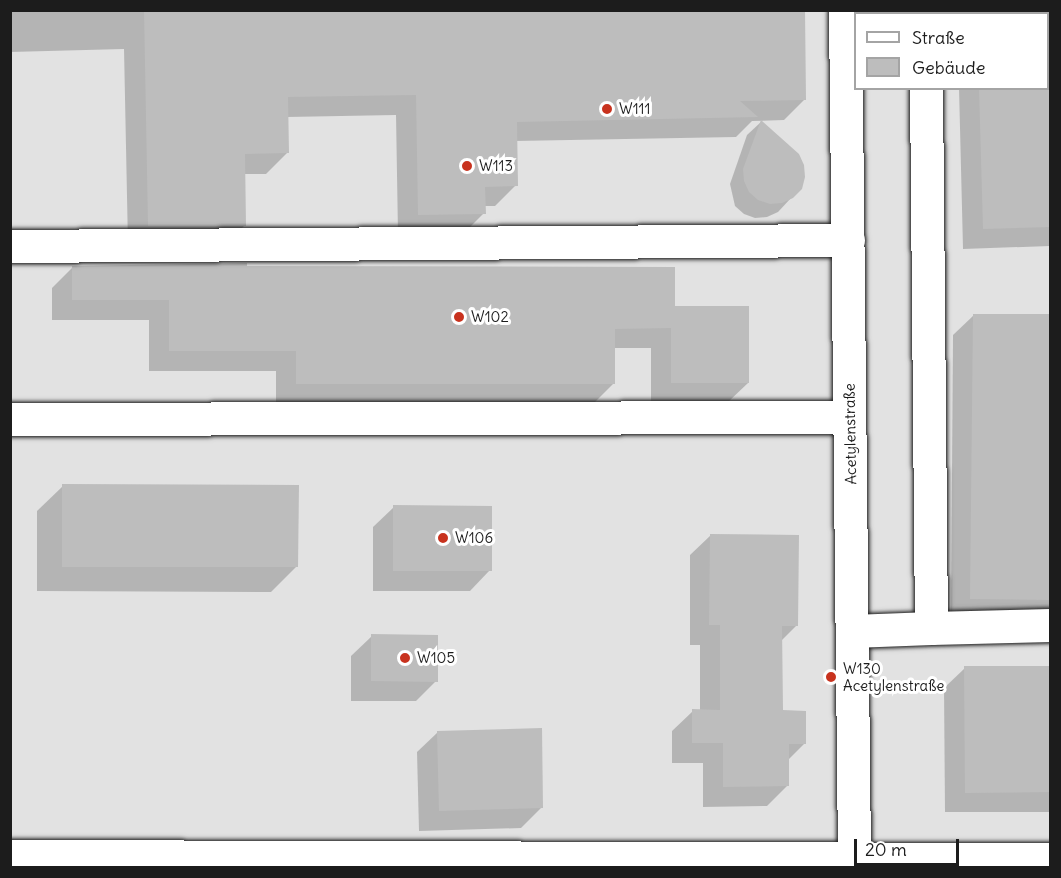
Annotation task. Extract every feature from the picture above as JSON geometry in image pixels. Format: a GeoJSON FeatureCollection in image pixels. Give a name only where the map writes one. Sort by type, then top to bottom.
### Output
{"type":"FeatureCollection","features":[{"type":"Feature","properties":{"kind":"street","name":"Acetylenstraße"},"geometry":{"type":"LineString","coordinates":[[845,10],[854,858]]}},
{"type":"Feature","properties":{"kind":"street"},"geometry":{"type":"LineString","coordinates":[[926,90],[931,628]]}},
{"type":"Feature","properties":{"kind":"street"},"geometry":{"type":"LineString","coordinates":[[10,246],[848,240]]}},
{"type":"Feature","properties":{"kind":"street"},"geometry":{"type":"LineString","coordinates":[[10,419],[849,417]]}},
{"type":"Feature","properties":{"kind":"street"},"geometry":{"type":"LineString","coordinates":[[852,632],[1050,625]]}},
{"type":"Feature","properties":{"kind":"street"},"geometry":{"type":"LineString","coordinates":[[10,856],[240,861],[854,858],[890,863],[1003,863],[1050,859]]}},
{"type":"Feature","properties":{"kind":"shaded area"},"geometry":{"type":"Polygon","coordinates":[[[11,11],[1050,11],[1050,867],[11,867],[11,11]]]}},
{"type":"Feature","properties":{"kind":"building","name":"W111"},"geometry":{"type":"Polygon","coordinates":[[[144,10],[805,10],[806,100],[740,101],[758,117],[517,122],[518,186],[485,187],[486,214],[418,215],[416,95],[288,97],[289,153],[245,154],[246,226],[148,226],[144,10]]]}},
{"type":"Feature","properties":{"kind":"building"},"geometry":{"type":"Polygon","coordinates":[[[1050,88],[1050,227],[983,229],[979,90],[1049,90],[1050,88]]]}},
{"type":"Feature","properties":{"kind":"building"},"geometry":{"type":"Polygon","coordinates":[[[761,120],[799,154],[804,165],[805,177],[802,189],[793,198],[782,203],[770,204],[758,200],[749,192],[744,181],[743,169],[761,120]]]}},
{"type":"Feature","properties":{"kind":"building","name":"W102"},"geometry":{"type":"Polygon","coordinates":[[[247,263],[247,266],[675,267],[675,306],[749,306],[749,383],[671,383],[671,328],[615,329],[615,384],[296,384],[296,351],[169,351],[169,300],[72,300],[72,266],[247,263]]]}},
{"type":"Feature","properties":{"kind":"building"},"geometry":{"type":"Polygon","coordinates":[[[973,314],[1050,314],[1050,600],[970,599],[973,314]]]}},
{"type":"Feature","properties":{"kind":"building"},"geometry":{"type":"Polygon","coordinates":[[[62,484],[299,485],[298,567],[62,567],[62,484]]]}},
{"type":"Feature","properties":{"kind":"building","name":"W106"},"geometry":{"type":"Polygon","coordinates":[[[393,505],[492,506],[492,571],[393,571],[393,505]]]}},
{"type":"Feature","properties":{"kind":"building"},"geometry":{"type":"Polygon","coordinates":[[[710,534],[799,535],[798,626],[782,626],[783,710],[806,711],[806,744],[789,744],[789,786],[723,787],[723,743],[692,743],[692,709],[720,710],[720,625],[709,625],[710,534]]]}},
{"type":"Feature","properties":{"kind":"building","name":"W105"},"geometry":{"type":"Polygon","coordinates":[[[371,634],[438,635],[438,682],[371,681],[371,634]]]}},
{"type":"Feature","properties":{"kind":"building"},"geometry":{"type":"Polygon","coordinates":[[[964,666],[1050,666],[1050,792],[965,793],[964,666]]]}},
{"type":"Feature","properties":{"kind":"building"},"geometry":{"type":"Polygon","coordinates":[[[542,728],[543,808],[439,811],[437,731],[542,728]]]}},
{"type":"Feature","properties":{"kind":"place","name":"W111"},"geometry":{"type":"Point","coordinates":[607,109]}},
{"type":"Feature","properties":{"kind":"place","name":"W113"},"geometry":{"type":"Point","coordinates":[467,166]}},
{"type":"Feature","properties":{"kind":"place","name":"W102"},"geometry":{"type":"Point","coordinates":[459,317]}},
{"type":"Feature","properties":{"kind":"place","name":"W106"},"geometry":{"type":"Point","coordinates":[443,538]}},
{"type":"Feature","properties":{"kind":"place","name":"W105"},"geometry":{"type":"Point","coordinates":[405,658]}},
{"type":"Feature","properties":{"kind":"place","name":"W130 Acetylenstraße"},"geometry":{"type":"Point","coordinates":[831,677]}}]}
